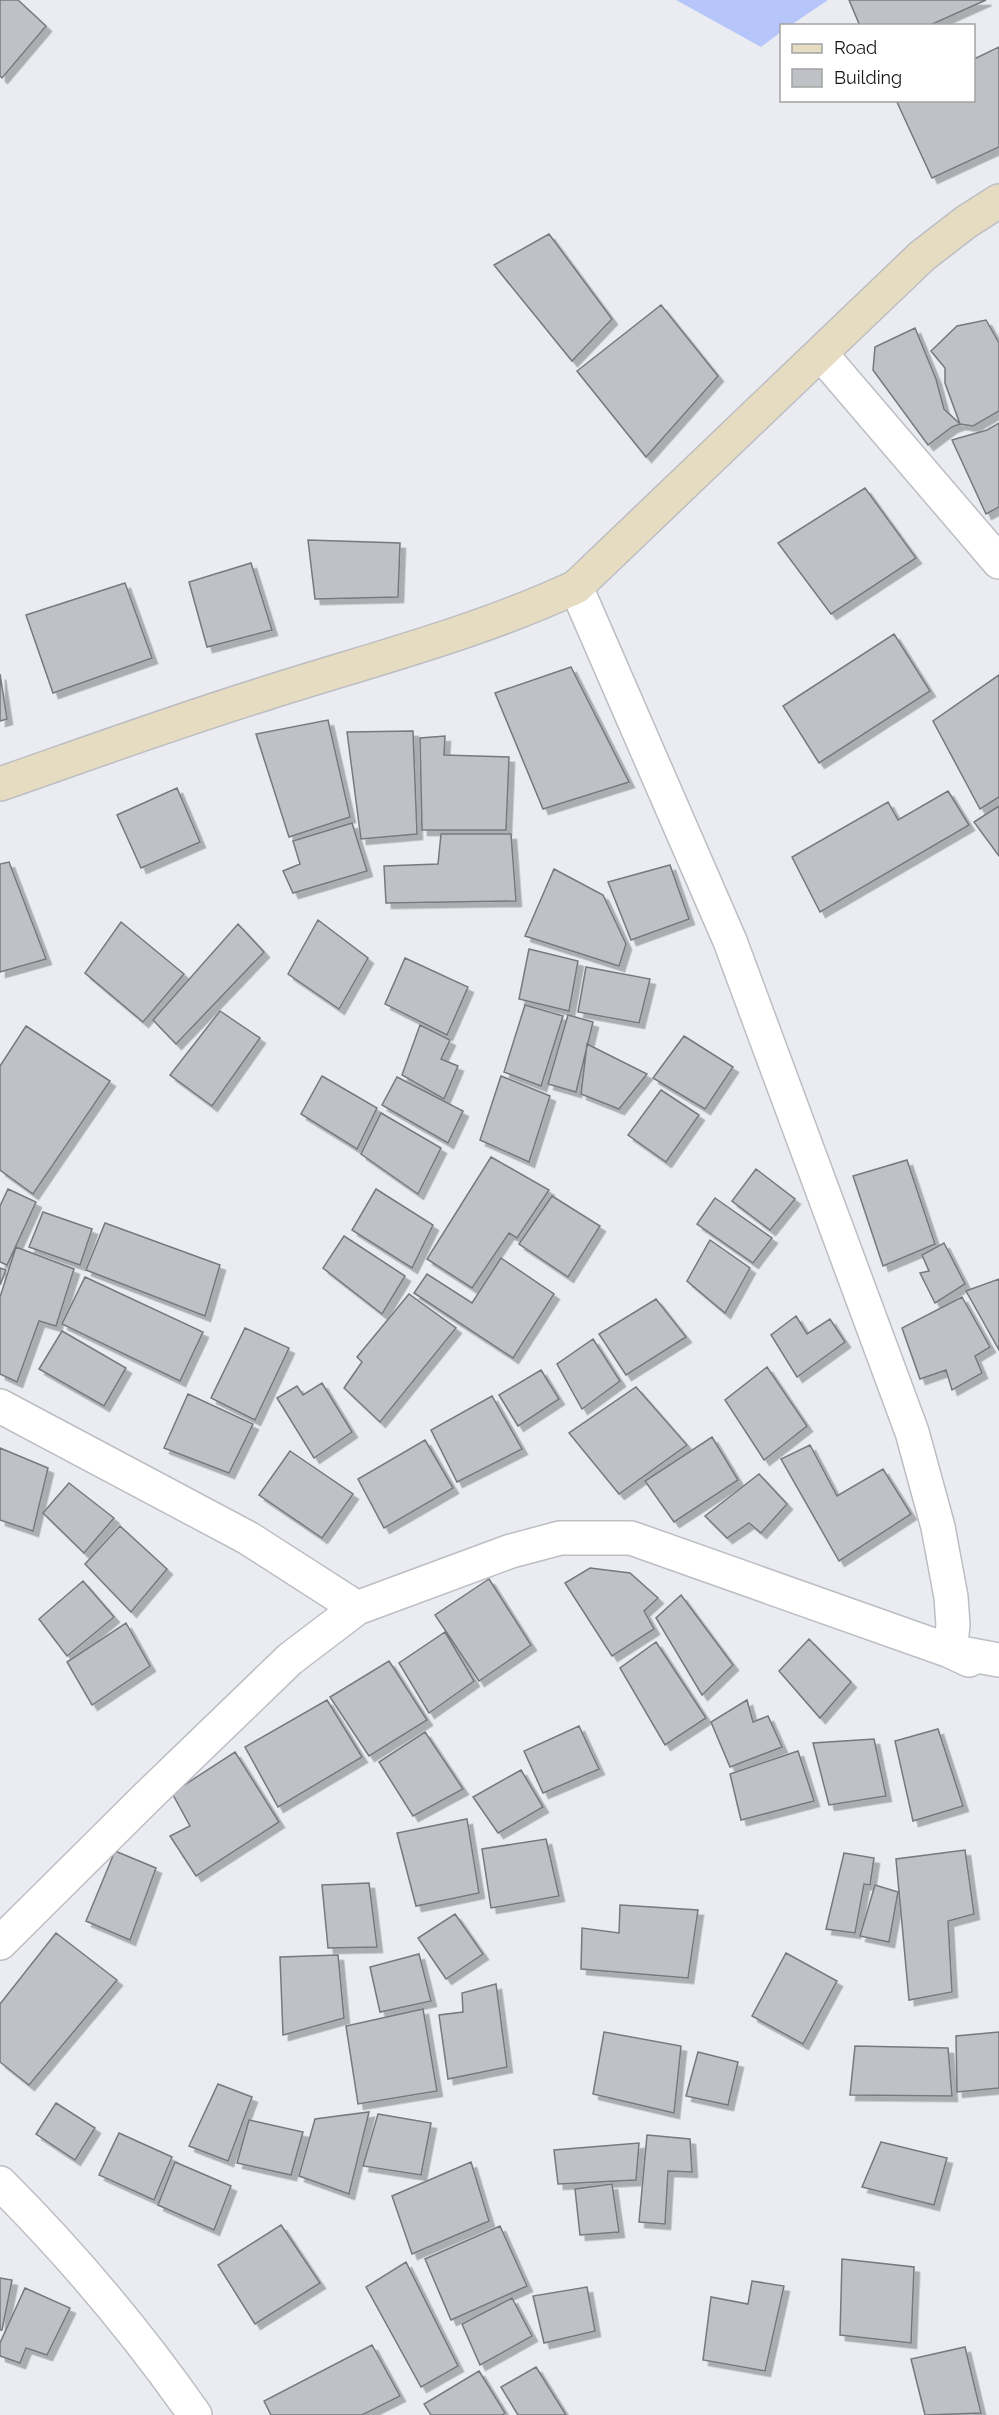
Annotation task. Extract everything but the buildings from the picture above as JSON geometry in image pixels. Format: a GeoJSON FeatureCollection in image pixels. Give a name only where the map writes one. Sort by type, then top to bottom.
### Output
{"type":"FeatureCollection","features":[{"type":"Feature","properties":{"kind":"street"},"geometry":{"type":"LineString","coordinates":[[0,784],[265,693],[448,636],[538,605],[576,587],[922,256],[966,222],[999,201]]}},
{"type":"Feature","properties":{"kind":"street"},"geometry":{"type":"LineString","coordinates":[[821,354],[999,562]]}},
{"type":"Feature","properties":{"kind":"street"},"geometry":{"type":"LineString","coordinates":[[576,587],[730,941],[912,1432],[938,1527],[951,1597],[953,1625],[950,1651]]}},
{"type":"Feature","properties":{"kind":"street"},"geometry":{"type":"LineString","coordinates":[[0,1406],[248,1538],[357,1608]]}},
{"type":"Feature","properties":{"kind":"street"},"geometry":{"type":"LineString","coordinates":[[0,1943],[290,1659],[357,1608],[511,1551],[560,1538],[631,1538],[950,1651],[999,1676]]}},
{"type":"Feature","properties":{"kind":"street"},"geometry":{"type":"LineString","coordinates":[[950,1651],[999,1660]]}},
{"type":"Feature","properties":{"kind":"street"},"geometry":{"type":"LineString","coordinates":[[0,2183],[80,2267],[158,2362],[195,2415]]}},
{"type":"Feature","properties":{"kind":"water"},"geometry":{"type":"Polygon","coordinates":[[[676,0],[828,0],[792,24],[780,24],[780,33],[761,47],[676,0]]]}}]}
